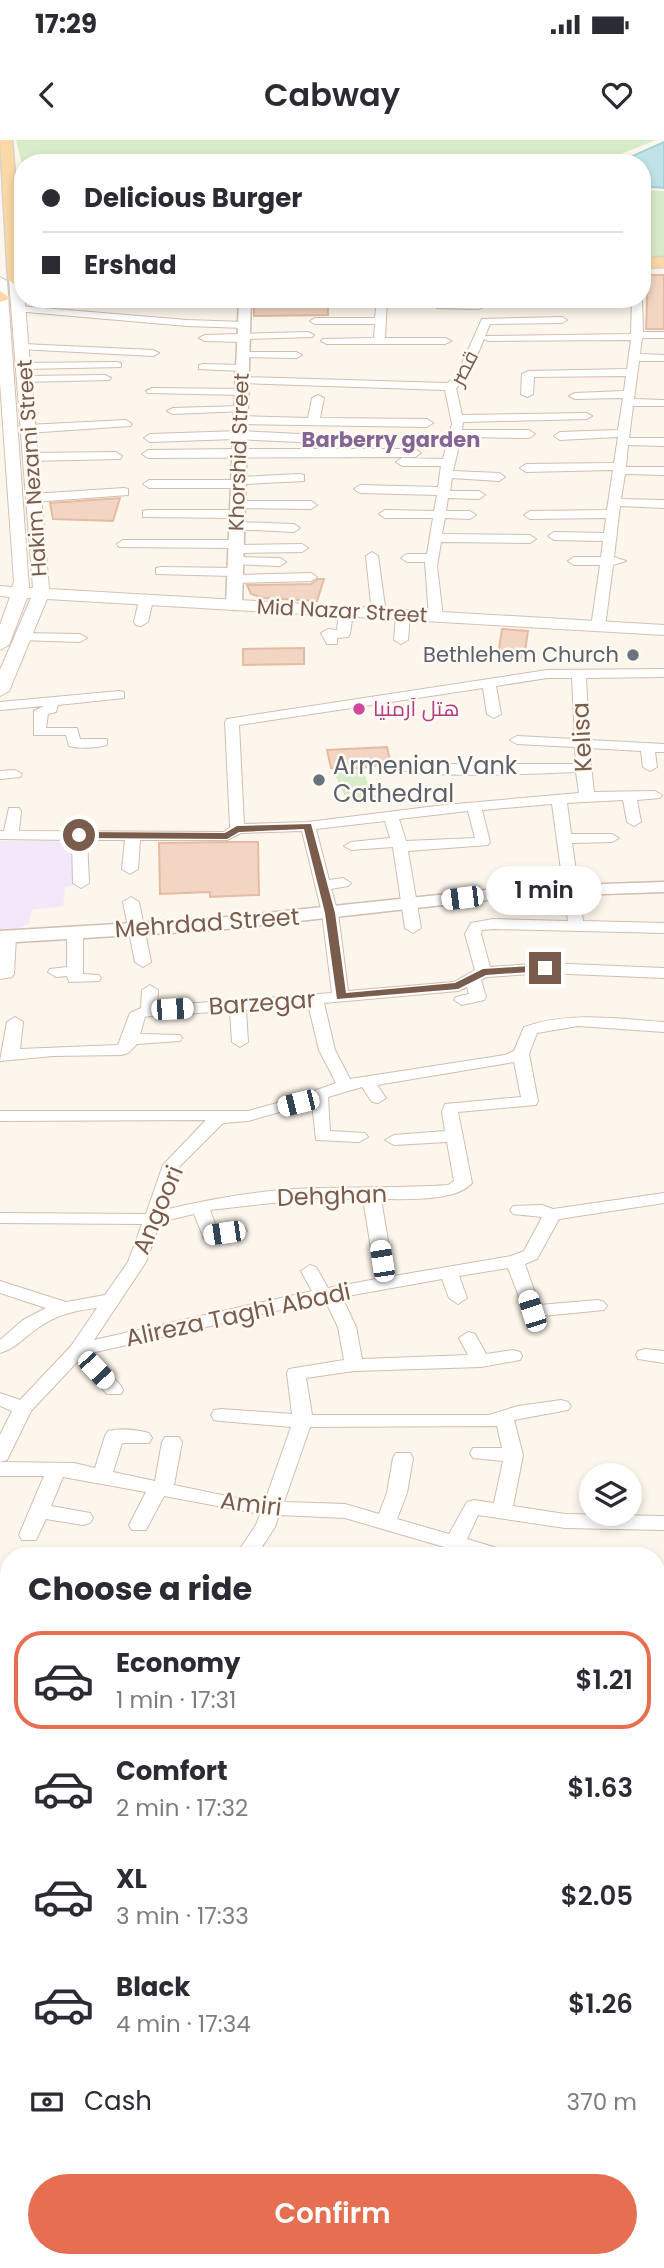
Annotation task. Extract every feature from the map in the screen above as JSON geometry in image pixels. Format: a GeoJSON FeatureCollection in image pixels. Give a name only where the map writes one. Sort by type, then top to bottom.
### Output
{"type":"FeatureCollection","features":[{"type":"Feature","properties":{"kind":"main road"},"geometry":{"type":"LineString","coordinates":[[5,140],[13,279]]}},
{"type":"Feature","properties":{"kind":"main road","name":"Hakim Nezami Street"},"geometry":{"type":"LineString","coordinates":[[0,645],[15,610],[22,570],[4,394],[3,358],[13,279]]}},
{"type":"Feature","properties":{"kind":"main road","name":"Hakim Nezami Street"},"geometry":{"type":"LineString","coordinates":[[0,691],[41,593],[41,564],[32,498],[23,347],[17,308]]}},
{"type":"Feature","properties":{"kind":"main road"},"geometry":{"type":"LineString","coordinates":[[0,584],[22,570]]}},
{"type":"Feature","properties":{"kind":"main road","name":"Mid Nazar Street"},"geometry":{"type":"LineString","coordinates":[[0,591],[664,630]]}},
{"type":"Feature","properties":{"kind":"main road"},"geometry":{"type":"LineString","coordinates":[[34,611],[57,600],[86,596]]}},
{"type":"Feature","properties":{"kind":"main road"},"geometry":{"type":"LineString","coordinates":[[0,597],[15,610]]}},
{"type":"Feature","properties":{"kind":"street"},"geometry":{"type":"LineString","coordinates":[[81,308],[93,313],[243,334]]}},
{"type":"Feature","properties":{"kind":"street","name":"Khorshid Street"},"geometry":{"type":"LineString","coordinates":[[234,605],[244,308]]}},
{"type":"Feature","properties":{"kind":"street"},"geometry":{"type":"LineString","coordinates":[[379,341],[381,308]]}},
{"type":"Feature","properties":{"kind":"street"},"geometry":{"type":"LineString","coordinates":[[598,626],[613,561],[610,537],[637,336],[637,308]]}},
{"type":"Feature","properties":{"kind":"street","name":"قصر"},"geometry":{"type":"LineString","coordinates":[[436,617],[431,591],[432,558],[457,419],[450,387],[461,379],[486,321],[562,320]]}},
{"type":"Feature","properties":{"kind":"street"},"geometry":{"type":"LineString","coordinates":[[314,321],[380,321]]}},
{"type":"Feature","properties":{"kind":"street"},"geometry":{"type":"LineString","coordinates":[[205,338],[243,334],[308,335]]}},
{"type":"Feature","properties":{"kind":"street"},"geometry":{"type":"LineString","coordinates":[[489,338],[664,335]]}},
{"type":"Feature","properties":{"kind":"street"},"geometry":{"type":"LineString","coordinates":[[327,341],[445,341]]}},
{"type":"Feature","properties":{"kind":"street"},"geometry":{"type":"LineString","coordinates":[[23,347],[153,353]]}},
{"type":"Feature","properties":{"kind":"street"},"geometry":{"type":"LineString","coordinates":[[152,391],[242,374],[296,355]]}},
{"type":"Feature","properties":{"kind":"street"},"geometry":{"type":"LineString","coordinates":[[634,357],[664,358]]}},
{"type":"Feature","properties":{"kind":"street"},"geometry":{"type":"LineString","coordinates":[[23,373],[117,365]]}},
{"type":"Feature","properties":{"kind":"street"},"geometry":{"type":"LineString","coordinates":[[203,368],[242,374],[450,387]]}},
{"type":"Feature","properties":{"kind":"street"},"geometry":{"type":"LineString","coordinates":[[527,394],[528,374],[632,372]]}},
{"type":"Feature","properties":{"kind":"street"},"geometry":{"type":"LineString","coordinates":[[23,373],[105,379]]}},
{"type":"Feature","properties":{"kind":"street"},"geometry":{"type":"LineString","coordinates":[[575,396],[628,398],[664,403]]}},
{"type":"Feature","properties":{"kind":"street"},"geometry":{"type":"LineString","coordinates":[[313,421],[318,398]]}},
{"type":"Feature","properties":{"kind":"street"},"geometry":{"type":"LineString","coordinates":[[173,411],[240,435],[415,453]]}},
{"type":"Feature","properties":{"kind":"street"},"geometry":{"type":"LineString","coordinates":[[457,419],[586,416]]}},
{"type":"Feature","properties":{"kind":"street"},"geometry":{"type":"LineString","coordinates":[[148,454],[313,421],[427,423]]}},
{"type":"Feature","properties":{"kind":"street"},"geometry":{"type":"LineString","coordinates":[[27,429],[125,424]]}},
{"type":"Feature","properties":{"kind":"street"},"geometry":{"type":"LineString","coordinates":[[150,438],[170,432],[300,438]]}},
{"type":"Feature","properties":{"kind":"street"},"geometry":{"type":"LineString","coordinates":[[455,433],[529,434]]}},
{"type":"Feature","properties":{"kind":"street"},"geometry":{"type":"LineString","coordinates":[[560,436],[624,437],[664,442]]}},
{"type":"Feature","properties":{"kind":"street"},"geometry":{"type":"LineString","coordinates":[[29,457],[116,456]]}},
{"type":"Feature","properties":{"kind":"street"},"geometry":{"type":"LineString","coordinates":[[363,461],[447,468],[499,477]]}},
{"type":"Feature","properties":{"kind":"street"},"geometry":{"type":"LineString","coordinates":[[526,468],[664,471]]}},
{"type":"Feature","properties":{"kind":"street"},"geometry":{"type":"LineString","coordinates":[[149,484],[167,481],[238,482],[300,478]]}},
{"type":"Feature","properties":{"kind":"street"},"geometry":{"type":"LineString","coordinates":[[32,498],[110,487],[124,492]]}},
{"type":"Feature","properties":{"kind":"street"},"geometry":{"type":"LineString","coordinates":[[360,489],[479,495]]}},
{"type":"Feature","properties":{"kind":"street"},"geometry":{"type":"LineString","coordinates":[[530,515],[664,503]]}},
{"type":"Feature","properties":{"kind":"street"},"geometry":{"type":"LineString","coordinates":[[147,514],[237,515],[311,505]]}},
{"type":"Feature","properties":{"kind":"street"},"geometry":{"type":"LineString","coordinates":[[384,514],[470,515]]}},
{"type":"Feature","properties":{"kind":"street"},"geometry":{"type":"LineString","coordinates":[[237,515],[294,528]]}},
{"type":"Feature","properties":{"kind":"street"},"geometry":{"type":"LineString","coordinates":[[554,536],[610,537]]}},
{"type":"Feature","properties":{"kind":"street"},"geometry":{"type":"LineString","coordinates":[[435,538],[530,539]]}},
{"type":"Feature","properties":{"kind":"street"},"geometry":{"type":"LineString","coordinates":[[123,544],[311,576]]}},
{"type":"Feature","properties":{"kind":"street"},"geometry":{"type":"LineString","coordinates":[[161,571],[302,548]]}},
{"type":"Feature","properties":{"kind":"street"},"geometry":{"type":"LineString","coordinates":[[372,556],[379,614]]}},
{"type":"Feature","properties":{"kind":"street"},"geometry":{"type":"LineString","coordinates":[[407,558],[432,558]]}},
{"type":"Feature","properties":{"kind":"street"},"geometry":{"type":"LineString","coordinates":[[235,561],[280,562]]}},
{"type":"Feature","properties":{"kind":"street"},"geometry":{"type":"LineString","coordinates":[[574,561],[613,561]]}},
{"type":"Feature","properties":{"kind":"street"},"geometry":{"type":"LineString","coordinates":[[141,622],[146,600]]}},
{"type":"Feature","properties":{"kind":"street"},"geometry":{"type":"LineString","coordinates":[[332,640],[328,633],[343,634],[346,612]]}},
{"type":"Feature","properties":{"kind":"street"},"geometry":{"type":"LineString","coordinates":[[401,640],[403,615]]}},
{"type":"Feature","properties":{"kind":"street"},"geometry":{"type":"LineString","coordinates":[[24,637],[80,638]]}},
{"type":"Feature","properties":{"kind":"street"},"geometry":{"type":"LineString","coordinates":[[237,829],[232,722],[547,674],[664,673]]}},
{"type":"Feature","properties":{"kind":"street","name":"Kelisa"},"geometry":{"type":"LineString","coordinates":[[6,835],[227,836],[237,829],[308,826],[391,815],[587,797],[583,768],[579,674]]}},
{"type":"Feature","properties":{"kind":"street"},"geometry":{"type":"LineString","coordinates":[[489,684],[494,714]]}},
{"type":"Feature","properties":{"kind":"street"},"geometry":{"type":"LineString","coordinates":[[0,706],[119,695]]}},
{"type":"Feature","properties":{"kind":"street"},"geometry":{"type":"LineString","coordinates":[[51,701],[51,709],[41,711],[39,732],[72,731],[74,743],[102,742]]}},
{"type":"Feature","properties":{"kind":"street"},"geometry":{"type":"LineString","coordinates":[[517,740],[582,746],[664,748]]}},
{"type":"Feature","properties":{"kind":"street"},"geometry":{"type":"LineString","coordinates":[[647,747],[650,767]]}},
{"type":"Feature","properties":{"kind":"street"},"geometry":{"type":"LineString","coordinates":[[405,768],[583,768]]}},
{"type":"Feature","properties":{"kind":"street"},"geometry":{"type":"LineString","coordinates":[[587,797],[655,795]]}},
{"type":"Feature","properties":{"kind":"street"},"geometry":{"type":"LineString","coordinates":[[629,796],[634,822]]}},
{"type":"Feature","properties":{"kind":"street"},"geometry":{"type":"LineString","coordinates":[[558,800],[576,927]]}},
{"type":"Feature","properties":{"kind":"street"},"geometry":{"type":"LineString","coordinates":[[351,846],[483,842],[474,807]]}},
{"type":"Feature","properties":{"kind":"street"},"geometry":{"type":"LineString","coordinates":[[6,835],[14,811]]}},
{"type":"Feature","properties":{"kind":"street"},"geometry":{"type":"LineString","coordinates":[[391,815],[400,844],[413,928]]}},
{"type":"Feature","properties":{"kind":"street"},"geometry":{"type":"LineString","coordinates":[[308,826],[330,913],[341,997]]}},
{"type":"Feature","properties":{"kind":"street"},"geometry":{"type":"LineString","coordinates":[[79,835],[81,883]]}},
{"type":"Feature","properties":{"kind":"street"},"geometry":{"type":"LineString","coordinates":[[131,869],[133,835]]}},
{"type":"Feature","properties":{"kind":"street"},"geometry":{"type":"LineString","coordinates":[[564,839],[612,838]]}},
{"type":"Feature","properties":{"kind":"street"},"geometry":{"type":"LineString","coordinates":[[323,885],[343,883]]}},
{"type":"Feature","properties":{"kind":"street","name":"Mehrdad Street"},"geometry":{"type":"LineString","coordinates":[[4,937],[330,913],[514,892],[664,887]]}},
{"type":"Feature","properties":{"kind":"street"},"geometry":{"type":"LineString","coordinates":[[131,902],[143,962]]}},
{"type":"Feature","properties":{"kind":"street"},"geometry":{"type":"LineString","coordinates":[[462,1000],[478,997],[473,934],[476,926],[493,924],[664,928]]}},
{"type":"Feature","properties":{"kind":"street"},"geometry":{"type":"LineString","coordinates":[[75,933],[75,979],[93,978]]}},
{"type":"Feature","properties":{"kind":"street"},"geometry":{"type":"LineString","coordinates":[[0,974],[6,974],[4,937]]}},
{"type":"Feature","properties":{"kind":"street","name":"Barzegar"},"geometry":{"type":"LineString","coordinates":[[149,1011],[238,1006],[458,986],[478,975],[545,968],[599,968],[664,974]]}},
{"type":"Feature","properties":{"kind":"street"},"geometry":{"type":"LineString","coordinates":[[56,972],[75,971]]}},
{"type":"Feature","properties":{"kind":"street"},"geometry":{"type":"LineString","coordinates":[[15,1022],[6,1056],[52,1051],[122,1050],[128,1045],[138,1013],[149,1011],[150,990]]}},
{"type":"Feature","properties":{"kind":"street"},"geometry":{"type":"LineString","coordinates":[[315,999],[327,1050],[345,1085]]}},
{"type":"Feature","properties":{"kind":"street"},"geometry":{"type":"LineString","coordinates":[[238,1006],[240,1042]]}},
{"type":"Feature","properties":{"kind":"street"},"geometry":{"type":"LineString","coordinates":[[0,1116],[248,1116],[365,1080],[508,1059],[521,1054],[530,1030],[541,1025],[559,1023],[664,1027]]}},
{"type":"Feature","properties":{"kind":"street"},"geometry":{"type":"LineString","coordinates":[[130,1039],[174,1038]]}},
{"type":"Feature","properties":{"kind":"street","name":"Dehghan"},"geometry":{"type":"LineString","coordinates":[[0,1217],[152,1219],[200,1207],[316,1193],[371,1194],[452,1190],[463,1183],[451,1108],[530,1101],[521,1054]]}},
{"type":"Feature","properties":{"kind":"street"},"geometry":{"type":"LineString","coordinates":[[365,1080],[378,1098]]}},
{"type":"Feature","properties":{"kind":"street"},"geometry":{"type":"LineString","coordinates":[[320,1096],[323,1136],[359,1137]]}},
{"type":"Feature","properties":{"kind":"street","name":"Angoori"},"geometry":{"type":"LineString","coordinates":[[0,1455],[23,1408],[78,1350],[137,1262],[172,1165],[218,1118]]}},
{"type":"Feature","properties":{"kind":"street"},"geometry":{"type":"LineString","coordinates":[[394,1140],[454,1136]]}},
{"type":"Feature","properties":{"kind":"street"},"geometry":{"type":"LineString","coordinates":[[371,1194],[386,1284]]}},
{"type":"Feature","properties":{"kind":"street"},"geometry":{"type":"LineString","coordinates":[[598,1306],[532,1311],[515,1261],[531,1255],[552,1215],[567,1210],[664,1198]]}},
{"type":"Feature","properties":{"kind":"street"},"geometry":{"type":"LineString","coordinates":[[200,1207],[209,1235],[238,1231]]}},
{"type":"Feature","properties":{"kind":"street"},"geometry":{"type":"LineString","coordinates":[[519,1210],[542,1210],[552,1215]]}},
{"type":"Feature","properties":{"kind":"street","name":"Alireza Taghi Abadi"},"geometry":{"type":"LineString","coordinates":[[78,1350],[327,1294],[515,1261]]}},
{"type":"Feature","properties":{"kind":"street"},"geometry":{"type":"LineString","coordinates":[[310,1271],[346,1327],[354,1365]]}},
{"type":"Feature","properties":{"kind":"street"},"geometry":{"type":"LineString","coordinates":[[449,1273],[458,1298]]}},
{"type":"Feature","properties":{"kind":"street"},"geometry":{"type":"LineString","coordinates":[[0,1287],[66,1308]]}},
{"type":"Feature","properties":{"kind":"street"},"geometry":{"type":"LineString","coordinates":[[2,1347],[31,1324],[66,1308],[109,1301]]}},
{"type":"Feature","properties":{"kind":"street"},"geometry":{"type":"LineString","coordinates":[[468,1338],[481,1361]]}},
{"type":"Feature","properties":{"kind":"street"},"geometry":{"type":"LineString","coordinates":[[78,1350],[114,1390]]}},
{"type":"Feature","properties":{"kind":"street"},"geometry":{"type":"LineString","coordinates":[[251,1547],[265,1528],[303,1421],[296,1373],[413,1355],[481,1361],[513,1356]]}},
{"type":"Feature","properties":{"kind":"street"},"geometry":{"type":"LineString","coordinates":[[0,1399],[23,1408]]}},
{"type":"Feature","properties":{"kind":"street"},"geometry":{"type":"LineString","coordinates":[[221,1415],[303,1421],[490,1421],[518,1412],[561,1406]]}},
{"type":"Feature","properties":{"kind":"street"},"geometry":{"type":"LineString","coordinates":[[502,1511],[513,1473],[512,1437],[503,1417]]}},
{"type":"Feature","properties":{"kind":"street"},"geometry":{"type":"LineString","coordinates":[[102,1476],[115,1436],[142,1438]]}},
{"type":"Feature","properties":{"kind":"street"},"geometry":{"type":"LineString","coordinates":[[139,1525],[160,1489],[172,1442]]}},
{"type":"Feature","properties":{"kind":"street"},"geometry":{"type":"LineString","coordinates":[[480,1453],[513,1455]]}},
{"type":"Feature","properties":{"kind":"street"},"geometry":{"type":"LineString","coordinates":[[386,1523],[397,1493],[403,1458]]}},
{"type":"Feature","properties":{"kind":"street","name":"Amiri"},"geometry":{"type":"LineString","coordinates":[[0,1469],[74,1470],[247,1507],[345,1511],[469,1547]]}},
{"type":"Feature","properties":{"kind":"street"},"geometry":{"type":"LineString","coordinates":[[29,1535],[55,1470]]}},
{"type":"Feature","properties":{"kind":"street"},"geometry":{"type":"LineString","coordinates":[[455,1543],[474,1507],[565,1521],[664,1522]]}},
{"type":"Feature","properties":{"kind":"street"},"geometry":{"type":"LineString","coordinates":[[39,1511],[83,1518]]}},
{"type":"Feature","properties":{"kind":"shaded area"},"geometry":{"type":"Polygon","coordinates":[[[76,840],[78,885],[65,887],[63,906],[32,910],[29,924],[15,930],[0,931],[0,841],[76,840]]]}},
{"type":"Feature","properties":{"kind":"green space"},"geometry":{"type":"Polygon","coordinates":[[[16,140],[656,140],[621,154],[19,154],[16,140]]]}},
{"type":"Feature","properties":{"kind":"green space"},"geometry":{"type":"Polygon","coordinates":[[[651,190],[664,191],[664,257],[651,257],[651,190]]]}},
{"type":"Feature","properties":{"kind":"green space"},"geometry":{"type":"Polygon","coordinates":[[[361,770],[378,798],[347,801],[335,775],[340,771],[361,770]]]}},
{"type":"Feature","properties":{"kind":"water"},"geometry":{"type":"Polygon","coordinates":[[[664,142],[664,188],[651,187],[651,154],[637,154],[664,142]]]}},
{"type":"Feature","properties":{"kind":"building"},"geometry":{"type":"Polygon","coordinates":[[[651,275],[664,275],[664,329],[646,329],[647,308],[651,308],[651,275]]]}},
{"type":"Feature","properties":{"kind":"building"},"geometry":{"type":"Polygon","coordinates":[[[254,308],[328,308],[328,315],[254,316],[254,308]]]}},
{"type":"Feature","properties":{"kind":"building"},"geometry":{"type":"Polygon","coordinates":[[[120,498],[113,521],[53,519],[50,503],[120,498]]]}},
{"type":"Feature","properties":{"kind":"building"},"geometry":{"type":"Polygon","coordinates":[[[318,579],[324,579],[317,601],[263,598],[251,594],[247,585],[311,584],[318,579]]]}},
{"type":"Feature","properties":{"kind":"building"},"geometry":{"type":"Polygon","coordinates":[[[502,629],[528,631],[524,658],[498,656],[502,629]]]}},
{"type":"Feature","properties":{"kind":"building"},"geometry":{"type":"Polygon","coordinates":[[[304,648],[304,664],[243,665],[243,649],[304,648]]]}},
{"type":"Feature","properties":{"kind":"building"},"geometry":{"type":"Polygon","coordinates":[[[387,747],[391,764],[353,769],[331,768],[327,750],[387,747]]]}},
{"type":"Feature","properties":{"kind":"building"},"geometry":{"type":"Polygon","coordinates":[[[258,842],[259,895],[210,897],[210,892],[160,894],[159,843],[258,842]]]}},
{"type":"Feature","properties":{"kind":"place","name":"Bethlehem Church"},"geometry":{"type":"Point","coordinates":[633,655]}},
{"type":"Feature","properties":{"kind":"place","name":"هتل آرمنیا"},"geometry":{"type":"Point","coordinates":[359,709]}},
{"type":"Feature","properties":{"kind":"place","name":"Armenian Vank Cathedral"},"geometry":{"type":"Point","coordinates":[319,780]}},
{"type":"Feature","properties":{"kind":"district","name":"Barberry garden"},"geometry":{"type":"Point","coordinates":[391,440]}},
{"type":"Feature","properties":{"kind":"route"},"geometry":{"type":"LineString","coordinates":[[79,835],[227,836],[237,829],[308,826],[330,913],[341,997],[458,986],[483,972],[545,968]]}}]}
